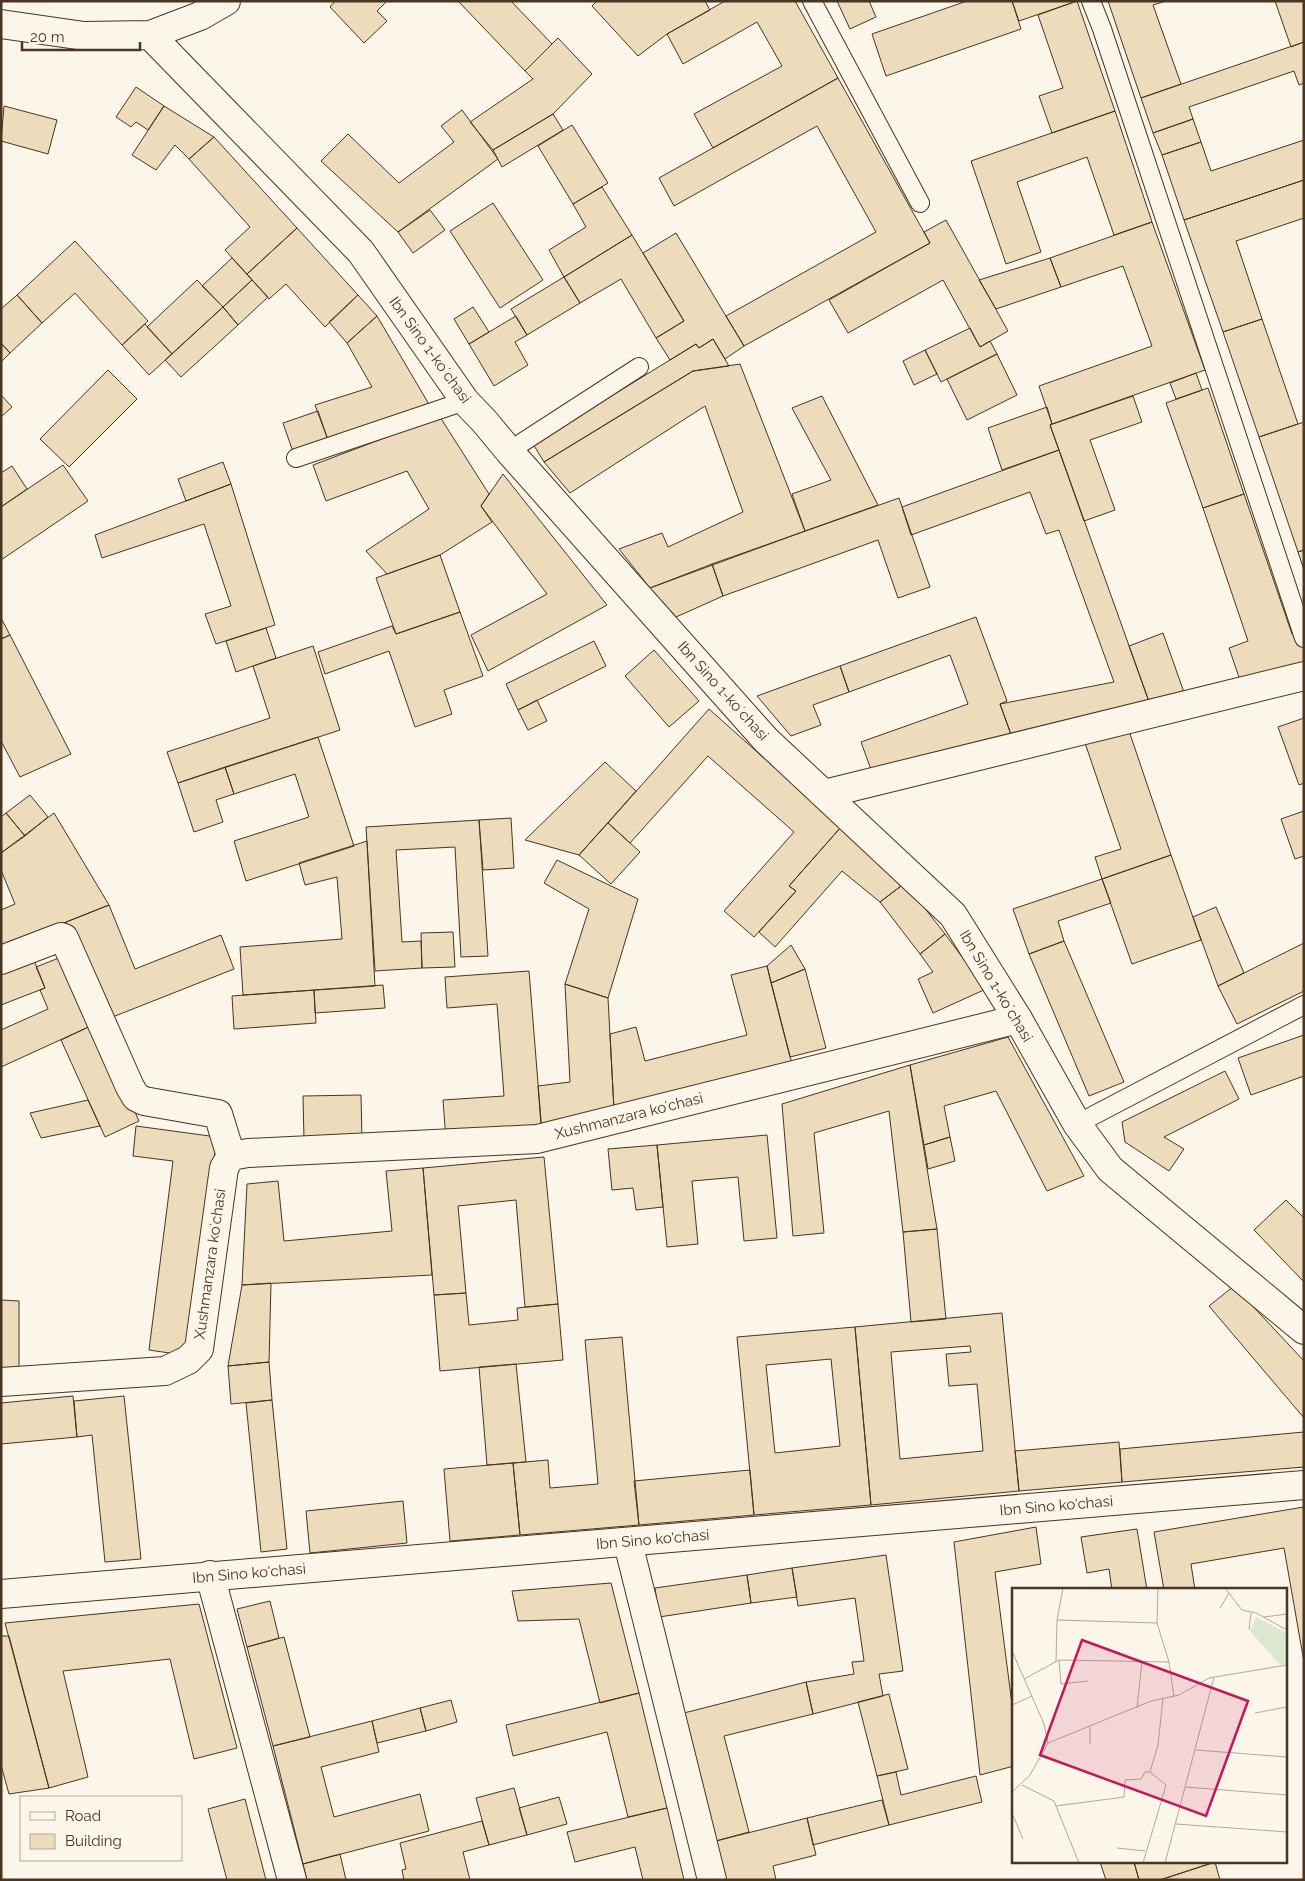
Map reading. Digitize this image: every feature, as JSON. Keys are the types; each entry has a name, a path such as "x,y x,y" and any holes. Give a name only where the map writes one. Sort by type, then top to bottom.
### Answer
{"street":[{"path":"1,24 84,36 150,35 200,16 226,1"},
{"name":"Ibn Sino 1-koʼchasi","path":"150,35 360,252 465,401 766,740 953,915 1018,1019 1076,1124 1110,1169 1304,1330"},
{"path":"824,794 1304,676"},
{"path":"1,960 61,937 64,938 136,1097 218,1114 231,1156"},
{"name":"Xushmanzara koʻchasi","path":"1,1382 165,1370 188,1360 199,1349 224,1168 231,1156 248,1153 537,1138 1018,1019"},
{"name":"Ibn Sino ko'chasi","path":"1,1594 210,1575 628,1543 1304,1485"},
{"path":"628,1543 712,1880"},
{"path":"210,1575 292,1880"}],"lane":[{"path":"812,1 920,203"},
{"path":"1091,1 1102,29 1304,638"},
{"path":"509,451 639,366"},
{"path":"296,458 465,401"},
{"path":"1076,1124 1304,1005"}],"building":[{"path":"335,1 387,1 377,11 387,21 364,43 330,7"},
{"path":"458,1 511,1 552,44 525,71"},
{"path":"597,1 705,1 710,10 667,34 638,56 592,6"},
{"path":"725,1 795,1 838,78 713,148 694,114 782,66 757,22 683,64 667,34"},
{"path":"837,1 869,1 876,17 850,29"},
{"path":"967,1 1012,1 1021,29 886,76 872,34"},
{"path":"1012,1 1077,1 1019,21"},
{"path":"1077,1 1115,111 1052,133 1039,96 1063,88 1038,15"},
{"path":"1108,1 1166,1 1153,5 1181,84 1141,98"},
{"path":"1275,1 1304,1 1304,42 1291,47"},
{"path":"558,38 592,74 553,114 493,150 470,122 533,79 525,71"},
{"path":"1304,42 1304,83 1299,85 1294,71 1189,107 1193,119 1153,133 1141,98"},
{"path":"838,78 930,243 744,346 726,316 876,232 817,126 674,206 659,178"},
{"path":"136,87 164,106 148,130 136,122 131,127 116,117"},
{"path":"4,106 57,120 48,154 1,141"},
{"path":"164,106 214,137 189,159 175,145 156,170 132,155"},
{"path":"462,110 498,159 398,232 321,161 348,134 399,183 454,142 441,126"},
{"path":"1115,111 1152,222 1114,235 1087,157 1017,182 1041,252 1006,264 971,161"},
{"path":"553,114 563,130 502,167 493,150"},
{"path":"1193,119 1201,142 1162,155 1153,133"},
{"path":"572,125 608,183 573,204 538,146"},
{"path":"214,137 297,228 247,274 225,250 250,227 189,159"},
{"path":"1304,140 1304,180 1184,220 1162,155 1201,142 1211,171"},
{"path":"1304,180 1304,218 1236,241 1262,319 1223,332 1184,220"},
{"path":"602,187 632,235 564,277 549,250 586,227 573,204"},
{"path":"493,203 543,280 500,308 450,231"},
{"path":"430,210 445,230 413,253 398,232"},
{"path":"946,220 1008,331 980,347 943,280 848,333 829,300 930,243 924,232"},
{"path":"1152,222 1205,370 1052,424 1039,386 1152,346 1123,266 1061,287 1050,258"},
{"path":"297,228 358,295 325,327 286,284 269,299 247,274"},
{"path":"676,233 744,346 725,359 713,339 699,348 696,344 670,360 656,338 684,321 643,253"},
{"path":"632,235 684,321 656,338 621,279 580,303 564,277"},
{"path":"75,241 148,321 122,345 75,293 42,323 17,295"},
{"path":"232,258 252,280 223,307 202,286"},
{"path":"1050,258 1061,287 996,309 979,280"},
{"path":"564,277 580,303 527,335 511,309"},
{"path":"197,280 223,307 172,354 147,327"},
{"path":"252,280 268,297 238,325 223,307"},
{"path":"17,295 42,323 10,353 1,343 1,309"},
{"path":"358,295 377,316 347,343 329,322"},
{"path":"223,307 238,325 181,377 165,360"},
{"path":"473,307 489,332 469,344 454,319"},
{"path":"377,316 430,406 328,440 315,405 372,387 347,343"},
{"path":"516,316 527,335 515,342 528,365 494,386 469,344"},
{"path":"1262,319 1298,424 1259,437 1223,332"},
{"path":"145,324 172,354 149,375 122,345"},
{"path":"970,328 980,347 990,341 997,354 941,382 925,350"},
{"path":"713,339 729,366 693,371 544,462 533,444 696,344 699,348"},
{"path":"1,343 10,353 1,362"},
{"path":"925,350 937,374 914,385 903,361"},
{"path":"997,354 1017,395 967,420 947,379"},
{"path":"740,364 805,531 650,588 619,549 662,533 668,547 743,512 705,406 570,493 544,462 693,371"},
{"path":"108,370 137,399 69,467 40,439"},
{"path":"1196,373 1202,390 1176,399 1170,383"},
{"path":"1208,388 1244,494 1203,508 1166,403"},
{"path":"1,395 12,407 1,417"},
{"path":"822,396 878,505 805,531 792,494 831,480 792,408"},
{"path":"1133,396 1142,422 1090,440 1115,510 1084,521 1050,425"},
{"path":"1047,407 1052,424 1050,425 1059,450 1002,470 988,428"},
{"path":"318,411 328,440 293,452 283,423"},
{"path":"440,417 489,494 481,506 492,522 440,555 387,574 366,551 429,509 407,471 326,501 313,465"},
{"path":"1304,422 1304,550 1298,552 1259,437"},
{"path":"1059,450 1152,710 1013,740 1000,704 1114,682 1059,530 1046,534 1030,492 911,535 902,507"},
{"path":"223,462 231,484 186,501 178,479"},
{"path":"63,465 88,501 1,560 1,507"},
{"path":"12,466 27,489 1,507 1,473"},
{"path":"503,474 607,605 488,671 471,635 547,594 481,506"},
{"path":"231,484 275,625 216,644 205,614 231,606 204,524 102,558 95,535"},
{"path":"1244,494 1292,634 1298,632 1304,650 1304,667 1243,689 1229,648 1248,641 1203,508"},
{"path":"899,498 930,587 898,598 878,540 723,596 712,564"},
{"path":"1304,550 1304,570 1298,552"},
{"path":"440,555 460,612 396,634 376,578"},
{"path":"712,564 723,596 676,617 650,588"},
{"path":"460,612 483,676 444,690 452,714 415,727 389,651 325,674 318,652 392,626 396,634"},
{"path":"976,617 1007,701 1000,704 1013,740 873,775 861,742 968,704 950,655 849,692 840,666"},
{"path":"1,618 10,635 1,639"},
{"path":"266,628 276,658 236,672 226,641"},
{"path":"1163,633 1186,698 1152,710 1129,646"},
{"path":"10,635 71,754 20,777 1,741 1,639"},
{"path":"594,641 606,666 518,710 506,684"},
{"path":"313,646 340,730 178,783 167,752 270,718 253,666"},
{"path":"654,650 699,701 669,727 625,676"},
{"path":"840,666 849,692 813,705 821,725 791,736 757,696"},
{"path":"537,700 547,721 528,730 518,710"},
{"path":"709,709 841,827 789,886 796,891 754,937 724,911 794,832 708,756 630,843 608,823"},
{"path":"1304,718 1304,783 1299,785 1278,727"},
{"path":"1126,722 1171,855 1102,879 1095,857 1121,849 1083,737"},
{"path":"318,737 354,846 246,881 234,841 309,817 295,774 234,794 225,767"},
{"path":"605,762 636,791 579,855 525,840"},
{"path":"225,767 234,794 216,800 223,822 194,832 178,783"},
{"path":"30,795 48,817 25,836 6,813"},
{"path":"1304,811 1304,856 1295,859 1281,819"},
{"path":"6,813 25,836 1,853 1,817"},
{"path":"54,813 109,905 1,948 1,910 15,904 1,870 1,853"},
{"path":"511,818 514,868 483,870 479,820"},
{"path":"479,820 488,956 461,957 455,847 396,850 402,942 421,941 422,968 375,971 366,827"},
{"path":"608,823 640,852 611,884 579,855"},
{"path":"841,827 905,883 880,902 842,871 775,947 759,932 796,891 789,886"},
{"path":"367,841 375,986 243,995 240,947 342,939 337,877 305,885 299,863"},
{"path":"1171,855 1201,940 1132,964 1102,879"},
{"path":"557,860 638,899 608,998 565,984 589,909 544,883"},
{"path":"1102,879 1111,903 1058,921 1064,941 1029,954 1013,909"},
{"path":"905,883 945,934 920,954 880,902"},
{"path":"109,905 135,969 221,935 234,969 105,1020 66,922"},
{"path":"1216,907 1244,973 1218,986 1193,917"},
{"path":"453,932 455,967 422,968 421,933"},
{"path":"945,934 986,989 933,1013 918,979 933,972 920,954"},
{"path":"1064,941 1124,1082 1089,1096 1029,954"},
{"path":"1304,943 1304,991 1237,1024 1218,986"},
{"path":"791,945 805,969 771,983 767,966"},
{"path":"32,955 45,988 1,1005 1,967"},
{"path":"64,956 95,1024 1,1067 1,1030 48,1009 40,990 45,988 36,967"},
{"path":"767,966 792,1064 614,1110 610,1034 636,1027 645,1061 747,1035 731,975"},
{"path":"805,969 826,1048 790,1057 771,983"},
{"path":"529,971 542,1133 446,1140 443,1100 504,1096 497,1004 447,1008 445,977"},
{"path":"565,984 608,998 614,1110 541,1125 538,1086 570,1082"},
{"path":"383,985 385,1008 315,1013 314,990"},
{"path":"314,990 316,1023 234,1029 232,996"},
{"path":"95,1024 139,1121 105,1137 61,1040"},
{"path":"1304,1035 1304,1076 1251,1095 1238,1058"},
{"path":"1008,1037 1084,1176 1047,1191 996,1091 944,1106 950,1137 924,1145 910,1065"},
{"path":"910,1065 937,1229 903,1232 889,1111 814,1133 824,1233 793,1236 782,1104"},
{"path":"1225,1071 1239,1099 1164,1137 1184,1149 1169,1171 1125,1142 1122,1122"},
{"path":"361,1095 362,1139 304,1140 303,1096"},
{"path":"88,1100 100,1126 41,1138 30,1113"},
{"path":"136,1126 217,1137 190,1356 149,1350 173,1161 133,1156"},
{"path":"767,1135 777,1238 744,1241 738,1177 692,1181 698,1244 667,1247 657,1145"},
{"path":"950,1137 955,1161 928,1169 924,1145"},
{"path":"657,1145 663,1207 636,1210 633,1188 612,1190 608,1149"},
{"path":"544,1157 558,1304 525,1307 516,1200 458,1206 466,1293 434,1295 423,1168"},
{"path":"423,1168 432,1275 242,1285 247,1184 278,1181 284,1241 392,1231 386,1171"},
{"path":"1286,1200 1304,1218 1304,1282 1254,1230"},
{"path":"937,1229 946,1319 911,1322 903,1232"},
{"path":"271,1283 269,1362 228,1366 242,1285"},
{"path":"1234,1286 1304,1361 1304,1418 1209,1306"},
{"path":"466,1293 469,1325 518,1320 517,1308 558,1304 563,1360 440,1371 434,1295"},
{"path":"1,1300 19,1301 19,1378 1,1377"},
{"path":"1002,1313 1019,1491 871,1505 855,1327","holes":["970,1346 971,1352 946,1354 949,1386 977,1384 983,1451 900,1459 891,1352"]},
{"path":"855,1327 871,1505 754,1515 737,1337","holes":["831,1359 840,1446 775,1453 766,1365"]},
{"path":"622,1337 639,1525 520,1535 513,1463 548,1460 550,1488 598,1484 585,1340"},
{"path":"269,1362 272,1400 231,1404 228,1366"},
{"path":"516,1364 526,1462 487,1465 479,1367"},
{"path":"73,1396 77,1437 1,1444 1,1403"},
{"path":"124,1396 141,1559 105,1562 92,1435 77,1437 74,1401"},
{"path":"272,1400 287,1549 261,1552 246,1403"},
{"path":"1304,1432 1304,1467 1122,1482 1120,1449"},
{"path":"1119,1442 1122,1482 1019,1491 1015,1451"},
{"path":"513,1463 520,1535 450,1541 444,1469"},
{"path":"750,1470 754,1515 639,1525 634,1481"},
{"path":"403,1501 407,1543 310,1553 306,1511"},
{"path":"1304,1507 1304,1662 1284,1548 1191,1564 1195,1588 1164,1588 1154,1532"},
{"path":"1036,1527 1041,1564 995,1572 1012,1704 1012,1767 980,1775 954,1542"},
{"path":"1137,1529 1147,1588 1112,1588 1109,1569 1087,1573 1081,1537"},
{"path":"886,1555 903,1671 879,1674 883,1696 813,1714 806,1682 854,1674 852,1662 864,1661 855,1598 798,1606 792,1568"},
{"path":"792,1568 797,1597 751,1603 747,1575"},
{"path":"747,1575 751,1603 659,1617 655,1588"},
{"path":"611,1583 639,1693 600,1703 579,1619 518,1621 512,1591"},
{"path":"270,1601 279,1638 247,1647 237,1609"},
{"path":"199,1604 237,1748 194,1759 170,1659 63,1671 88,1777 49,1788 5,1623"},
{"path":"1,1636 9,1636 49,1788 9,1794 1,1765"},
{"path":"284,1637 310,1737 273,1746 247,1647"},
{"path":"806,1682 813,1714 724,1736 749,1832 712,1842 680,1714"},
{"path":"639,1693 667,1808 628,1817 607,1732 513,1756 506,1725"},
{"path":"889,1694 908,1769 877,1776 858,1702"},
{"path":"451,1700 457,1722 426,1731 420,1708"},
{"path":"420,1708 426,1731 377,1743 372,1721"},
{"path":"372,1721 379,1752 321,1767 334,1817 420,1794 429,1831 303,1864 273,1746"},
{"path":"896,1772 901,1795 976,1776 982,1802 889,1825 877,1776"},
{"path":"514,1788 527,1835 489,1845 476,1798"},
{"path":"559,1797 567,1824 527,1835 519,1808"},
{"path":"245,1799 266,1880 227,1880 208,1809"},
{"path":"882,1800 889,1825 813,1845 807,1818"},
{"path":"667,1808 684,1880 643,1880 635,1847 575,1862 567,1832"},
{"path":"807,1818 816,1855 773,1866 776,1880 721,1880 712,1842"},
{"path":"482,1821 489,1845 463,1852 470,1880 404,1880 402,1870 406,1869 400,1843"},
{"path":"340,1854 346,1880 307,1880 303,1864"},
{"path":"1101,1864 1135,1864 1139,1880 1106,1880"},
{"path":"1135,1864 1209,1864 1160,1880 1139,1880"},
{"path":"1209,1864 1216,1864 1220,1880 1160,1880"}]}
